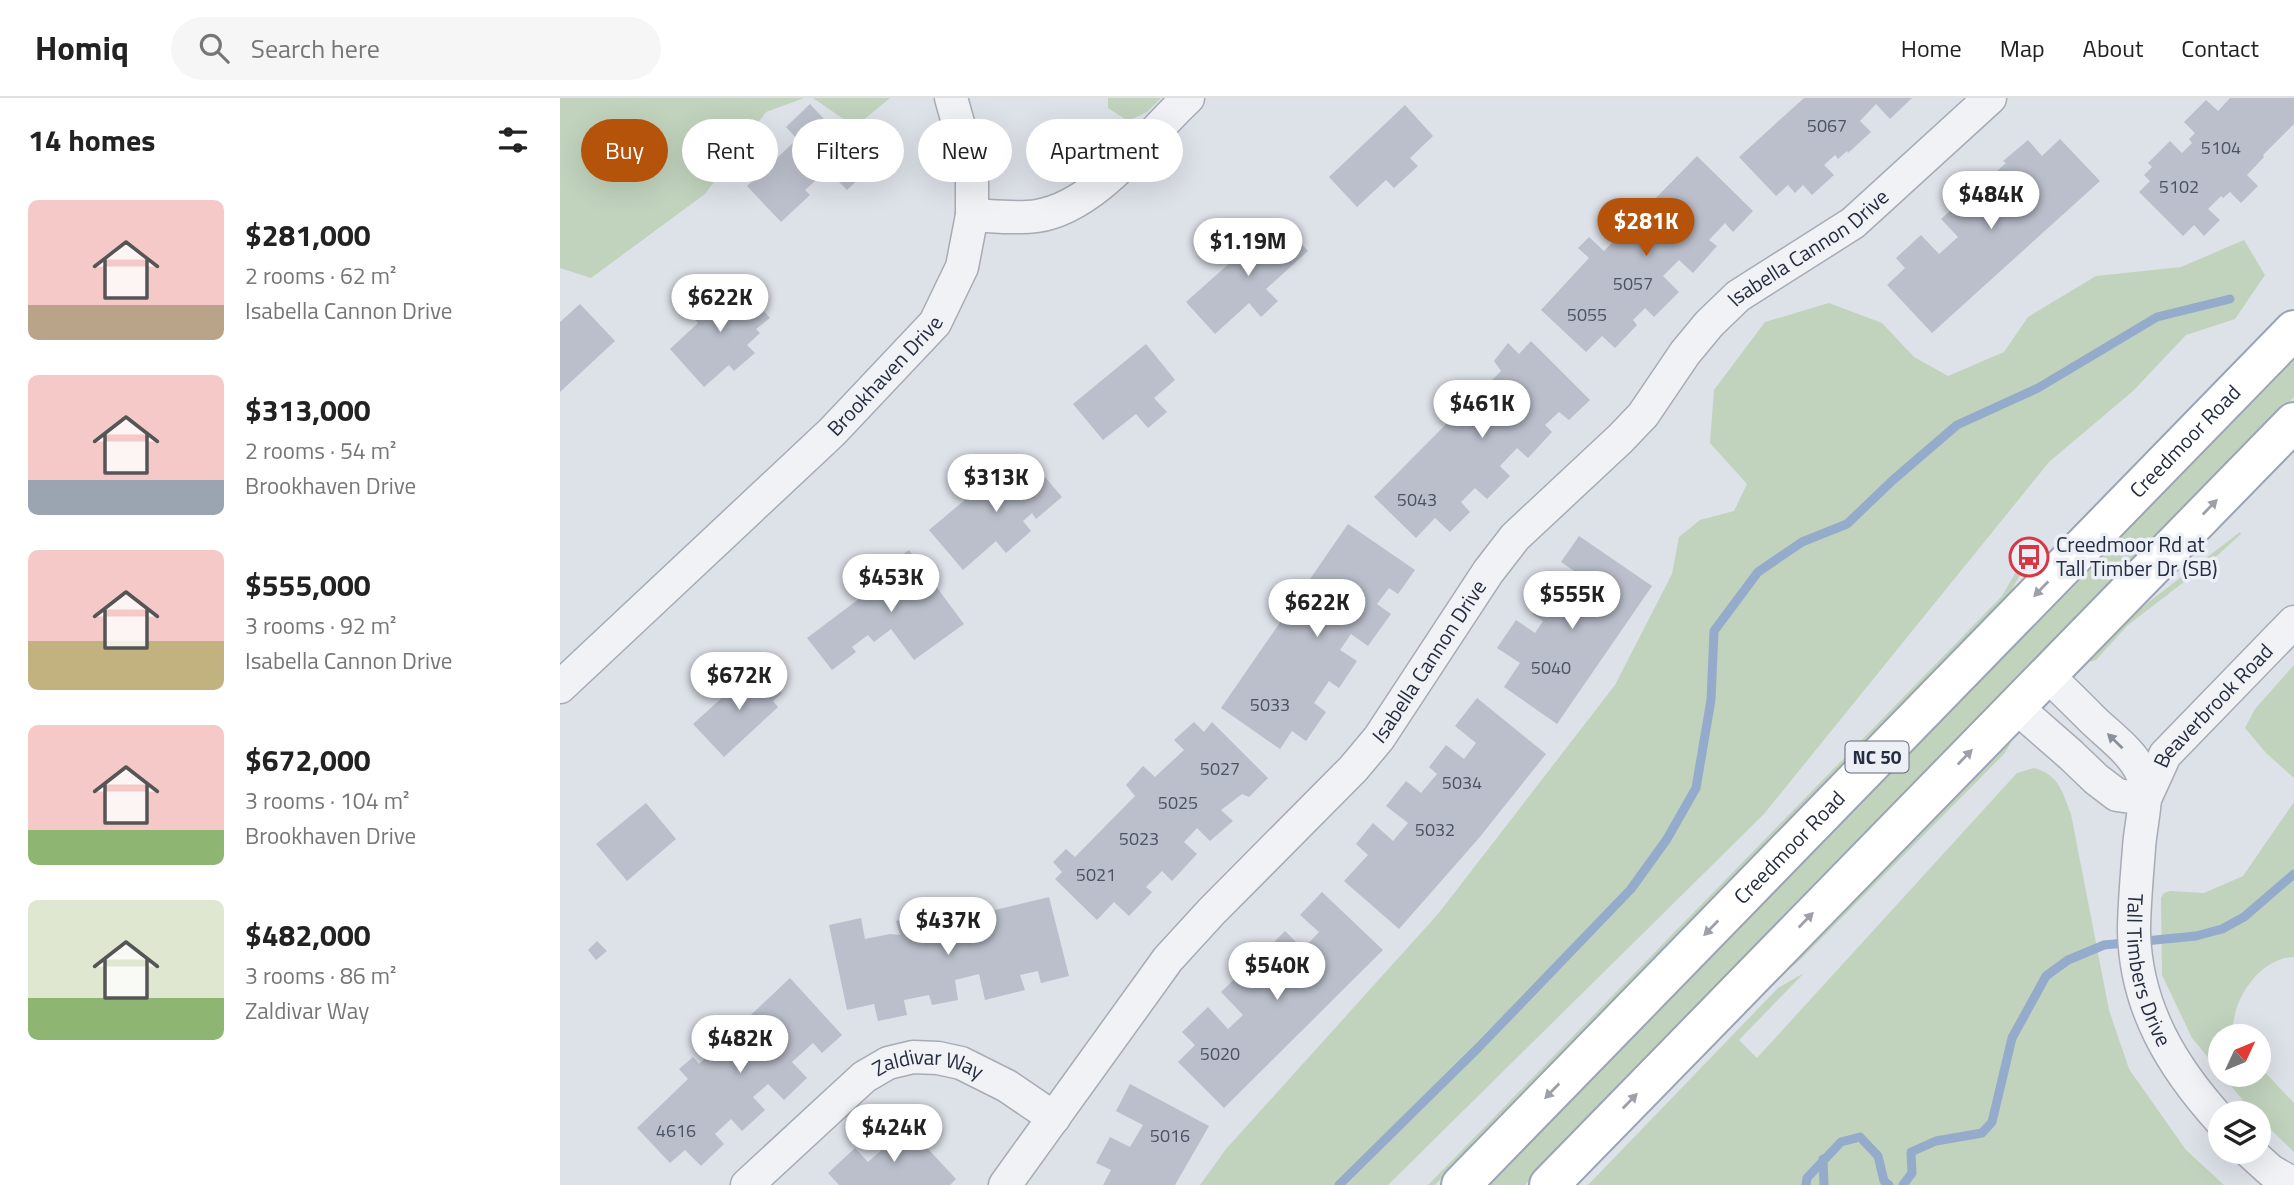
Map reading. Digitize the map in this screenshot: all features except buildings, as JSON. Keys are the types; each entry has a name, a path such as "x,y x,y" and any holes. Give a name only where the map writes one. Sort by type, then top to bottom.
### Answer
{"main road":[{"name":"Creedmoor Road","path":"1461,1185 2294,330"},
{"name":"NC 50","path":"1549,1185 2294,422"}],"street":[{"name":"Brookhaven Drive","path":"560,687 832,432 935,323 962,267 972,215 972,172 951,98"},
{"path":"972,215 1038,216 1072,204 1102,183 1188,98"},
{"name":"Isabella Cannon Drive","path":"1005,1185 1168,959 1353,769 1379,738 1482,581 1515,537 1643,415 1685,353 1709,324 1738,296 1853,223 1990,98"},
{"name":"Beaverbrook Road","path":"2145,799 2165,755 2294,622"},
{"name":"Tall Timbers Drive","path":"2046,674 2127,753 2143,774 2145,799 2134,933 2139,976 2153,1020 2171,1058 2208,1107"},
{"path":"2015,706 2095,779 2117,795 2145,799"},
{"name":"Zaldivar Way","path":"747,1185 864,1077 888,1063 913,1057 938,1058 961,1063 1007,1086 1054,1118"},
{"path":"2263,1164 2294,1184"}],"green space":[{"path":"560,98 804,98 766,112 761,119 682,119 682,182 714,182 705,194 591,278 560,268"},
{"path":"813,98 890,98 865,119 843,119"},
{"path":"1108,98 1161,98 1147,112 1132,119 1125,119 1108,108"},
{"path":"2244,240 2265,275 2235,319 2186,335 2133,391 2049,462 1764,814 1388,1185 1200,1185 1226,1149 1438,914 1615,685 1672,574 1679,537 1700,520 1734,511 1747,484 1710,443 1714,390 1765,322 1829,303 1882,323 1914,357 1948,376 2004,352 2028,317 2096,276 2181,267"},
{"path":"2294,352 2294,397 1525,1185 1486,1185"},
{"path":"2240,532 2241,534 2210,562 2128,625 2096,660 2090,662 2092,655 2124,621"},
{"path":"2040,541 2005,601 1435,1185 1428,1185 2002,596 2025,556"},
{"path":"2294,665 2294,778 2266,753 2245,728 2255,709"},
{"path":"2011,743 2004,754 1800,960 1769,986 2004,746"},
{"path":"2034,768 2054,780 2062,791 2071,814 2109,1010 2129,1069 2186,1150 2224,1185 1588,1185 1778,988 1804,973 1739,1040 1757,1058 2017,773"},
{"path":"2294,802 2294,957 2281,959 2258,974 2241,997 2233,1024 2208,1024 2208,1057 2192,1038 2162,975 2161,898 2164,893 2170,891 2204,893 2243,876"},
{"path":"2272,1080 2294,1103 2294,1152 2271,1130 2271,1101 2244,1101 2232,1087 2272,1087"}],"waterway":[{"path":"1339,1185 1479,1047 1631,889 1667,839 1696,788 1711,700 1714,631 1758,572 1802,542 1847,524 1957,425 2038,388 2157,317 2230,299"},
{"path":"1903,1185 1912,1173 1911,1152 1936,1141 1982,1133 1992,1122 2012,1038 2046,976 2068,960 2104,945 2196,936 2222,929 2244,917 2294,874"},
{"path":"1806,1185 1807,1178 1841,1142 1860,1137 1878,1156 1884,1181 1889,1185"},
{"path":"1823,1159 1824,1185"}],"place":[{"name":"Creedmoor Rd at Tall Timber Dr (SB)","path":"2029,557"}]}
